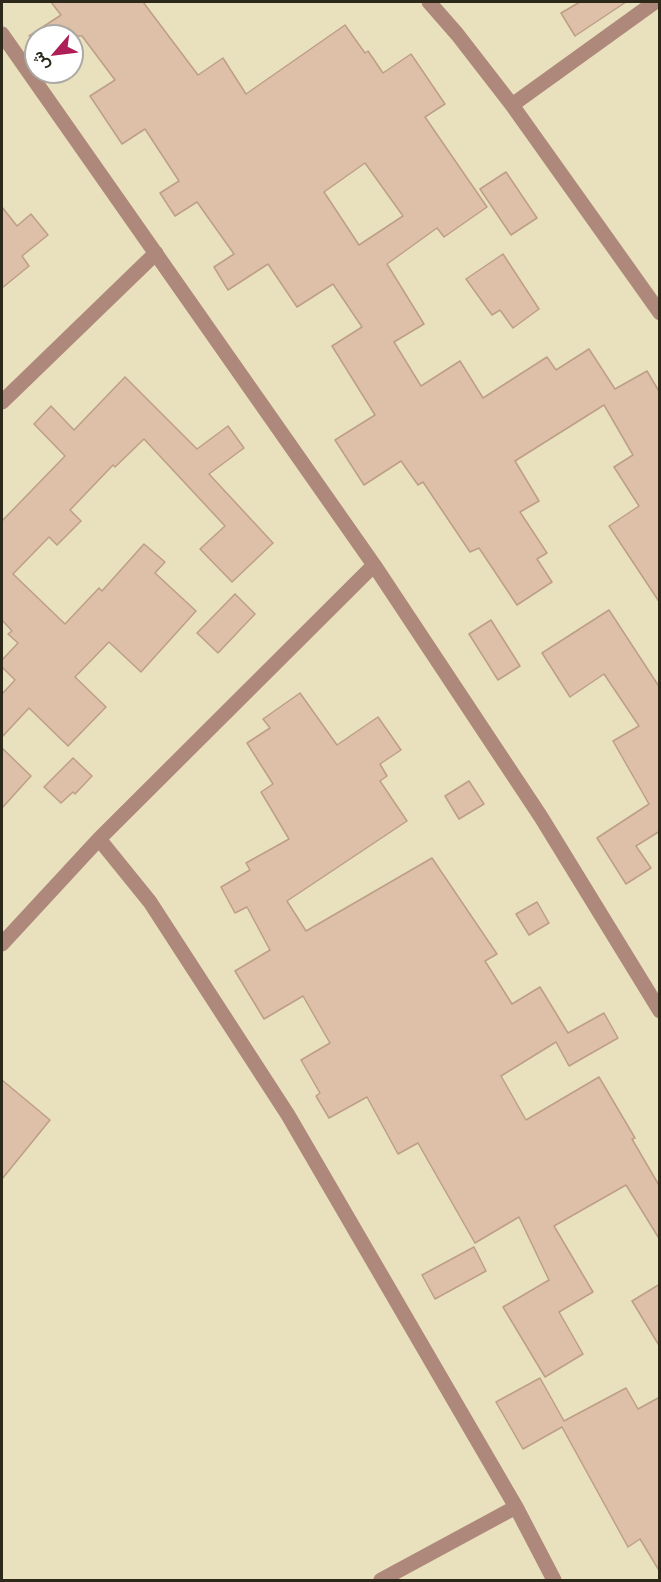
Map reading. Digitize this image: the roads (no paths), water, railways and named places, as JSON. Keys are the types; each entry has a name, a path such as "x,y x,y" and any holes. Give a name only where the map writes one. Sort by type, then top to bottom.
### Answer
{"street":[{"path":"429,2 458,34 512,105 660,313"},
{"path":"512,105 655,2"},
{"path":"2,34 374,565 541,817 660,1011"},
{"path":"2,402 156,253"},
{"path":"2,944 99,839 374,565"},
{"path":"99,839 150,902 288,1115 516,1507 554,1581"},
{"path":"381,1581 516,1507"}]}
